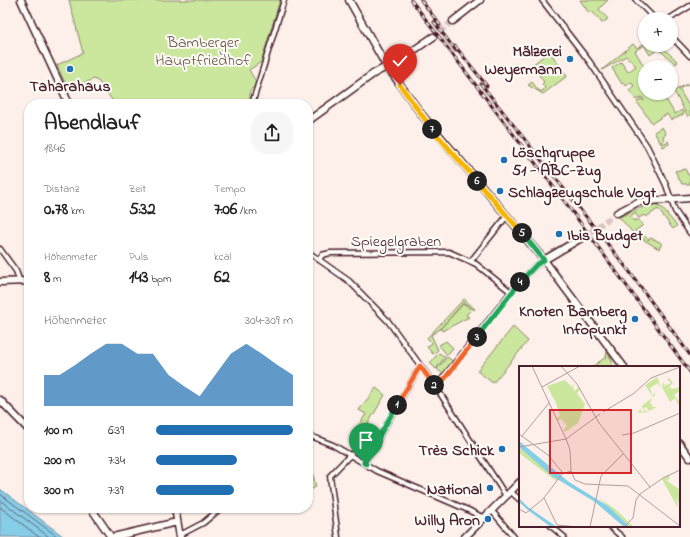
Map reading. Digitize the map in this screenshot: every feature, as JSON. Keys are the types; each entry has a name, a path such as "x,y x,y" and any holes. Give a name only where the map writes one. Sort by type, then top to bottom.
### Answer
{"street":[{"path":"21,0 66,99"},
{"path":"254,99 284,0"},
{"path":"349,0 387,66 442,141 544,260 623,366"},
{"path":"453,21 480,0"},
{"path":"542,0 589,61 647,146 665,183 675,211 690,233"},
{"path":"636,0 648,12"},
{"path":"678,13 690,6"},
{"path":"313,116 373,74 401,60 432,36"},
{"path":"678,43 690,56"},
{"path":"617,213 638,202 690,198"},
{"path":"471,261 507,216"},
{"path":"436,388 511,292 536,265 583,236"},
{"path":"0,249 16,271 20,282"},
{"name":"Spiegelgraben","path":"319,260 322,255 330,253 442,251 458,255 471,261 511,292"},
{"path":"313,256 349,281 375,307 394,330 436,388 508,494 519,500"},
{"path":"0,282 24,282"},
{"path":"364,463 420,366"},
{"path":"0,400 24,425"},
{"path":"313,437 351,454 382,473 484,518"},
{"path":"680,444 690,458"},
{"path":"338,537 330,476 351,454"},
{"path":"465,537 519,483"},
{"path":"492,510 514,537"},
{"path":"95,513 112,537 177,522"},
{"path":"176,513 180,536 203,523 215,513"},
{"path":"555,527 564,537"},
{"path":"610,527 622,537"}],"green space":[{"name":"Bamberger Hauptfriedhof","path":"69,0 280,0 261,62 249,70 258,85 250,90 250,99 111,99 99,82 94,79 68,90 57,65 83,53"},
{"path":"580,0 608,0 599,9 608,19 602,23 592,11 589,13"},
{"path":"633,44 638,49 635,51 640,60 638,60 638,99 636,100 629,90 634,86 631,82 626,86 624,83 622,84 612,68 621,62 628,72 636,66 626,56 602,70"},
{"path":"662,52 667,52 676,60 671,60"},
{"path":"546,54 552,55 567,76 543,94 528,85 532,82 539,91 543,91 545,87 542,84 544,82 532,65"},
{"path":"687,84 688,86 686,85 679,89 690,108 690,115 688,117 678,98 678,89"},
{"path":"640,100 666,100 675,114 682,110 684,114 671,120 667,114 652,123 637,102"},
{"path":"662,127 666,134 663,136 664,140 661,142 663,144 668,141 669,144 663,147 654,132"},
{"path":"685,169 688,175 690,175 690,184 682,184 675,171"},
{"path":"653,205 661,207 677,226 673,229 658,209 646,217 644,215 639,218 635,213 630,216 634,221 638,219 643,225 635,231 642,236 644,235 648,240 651,238 662,243 659,249 634,234 619,217 640,208"},
{"path":"464,299 475,309 474,310 464,302 440,329 431,335 438,350 433,354 427,347 432,343 427,338"},
{"path":"463,304 471,310 466,315 469,317 442,331 441,328"},
{"path":"513,327 528,341 493,383 477,371"},
{"path":"446,341 453,348 447,355 439,345"},
{"path":"607,352 612,360 612,366 593,366 606,357"},
{"path":"439,353 445,357 436,369 430,363"},
{"path":"447,357 454,362 444,375 437,369"},
{"path":"376,388 385,395 360,437 354,433 366,414 359,410"},
{"path":"313,475 316,487 313,488"}],"water":[{"path":"0,489 24,507 24,513 32,513 64,537 0,537"}],"tunnel":[{"path":"433,37 453,21"},
{"path":"583,237 617,213"}],"railway":[{"path":"411,0 565,202 690,372"},
{"path":"421,0 440,25"},
{"path":"434,22 456,51"},
{"path":"455,46 487,86"},
{"path":"481,84 629,271 690,355"}],"place":[{"name":"Mälzerei Weyermann","path":"570,59"},
{"name":"Taharahaus","path":"70,69"},
{"name":"Löschgruppe 51 - ABC-Zug","path":"504,160"},
{"name":"Schlagzeugschule Vogt","path":"500,191"},
{"name":"Ibis Budget","path":"559,234"},
{"name":"Knoten Bamberg Infopunkt","path":"635,319"},
{"name":"Très Schick","path":"502,449"},
{"name":"National","path":"490,488"},
{"name":"Willy Aron","path":"488,519"}],"route":[{"path":"366,464 364,463 420,366 436,388 439,386 516,286 536,265 544,260 442,141 400,85"}]}
